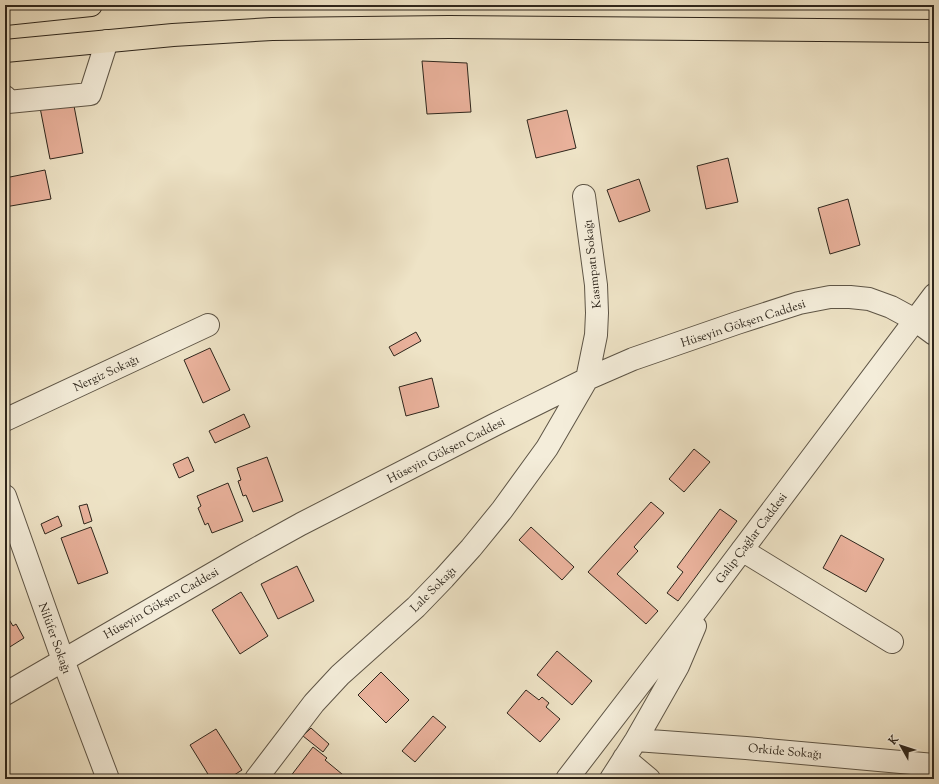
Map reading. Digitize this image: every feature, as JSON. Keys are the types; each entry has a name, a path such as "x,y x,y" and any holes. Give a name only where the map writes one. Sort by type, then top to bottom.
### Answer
{"main road":[{"path":"5,14 91,5"},
{"path":"5,51 173,35 272,29 449,27 934,31"}],"street":[{"path":"5,98 8,102 90,94 106,41"},
{"name":"Kasımpatı Sokağı","path":"584,196 596,284 598,313 596,335 587,379"},
{"name":"Galip Çağlar Caddesi","path":"566,779 703,602 934,295"},
{"name":"Hüseyin Gökşen Caddesi","path":"5,694 245,554 494,425 587,379 633,359 799,303 830,297 869,299 891,307 915,320 934,334"},
{"name":"Nergiz Sokağı","path":"5,420 208,325"},
{"name":"Lale Sokağı","path":"256,779 314,703 340,674 416,607 471,548 502,510 547,448 587,379"},
{"name":"Nilüfer Sokağı","path":"5,496 63,660 108,779"},
{"path":"742,550 892,642"},
{"path":"611,779 678,666 691,637 703,602"},
{"name":"Orkide Sokağı","path":"630,749 746,748 934,765"},
{"path":"630,749 649,779"}],"building":[{"path":"422,61 467,63 471,112 427,114"},
{"path":"70,85 83,153 50,159 37,92"},
{"path":"567,110 576,148 536,158 527,120"},
{"path":"728,158 738,202 706,209 697,166"},
{"path":"45,170 51,199 5,207 5,178"},
{"path":"639,179 650,211 619,222 607,190"},
{"path":"848,199 860,245 830,254 818,208"},
{"path":"416,332 421,341 394,356 389,347"},
{"path":"210,348 230,390 203,403 184,360"},
{"path":"432,378 439,407 406,416 399,387"},
{"path":"244,414 250,427 215,443 209,431"},
{"path":"694,449 710,462 684,492 669,479"},
{"path":"188,457 194,471 179,478 173,464"},
{"path":"267,457 283,501 253,512 246,495 243,496 238,481 241,480 237,468"},
{"path":"228,483 243,521 212,533 208,523 205,525 198,508 201,506 197,496"},
{"path":"651,502 664,513 634,547 638,551 617,574 658,611 646,624 588,572"},
{"path":"87,504 92,521 84,524 79,506"},
{"path":"720,509 737,521 678,601 667,593 683,572 677,567"},
{"path":"58,516 62,526 45,534 41,524"},
{"path":"91,527 108,573 78,584 61,538"},
{"path":"531,527 574,567 562,580 519,540"},
{"path":"841,535 884,559 866,592 823,568"},
{"path":"297,566 314,601 278,619 261,584"},
{"path":"241,592 268,636 240,654 212,610"},
{"path":"5,613 13,626 16,624 24,638 5,650"},
{"path":"557,651 592,681 572,705 537,675"},
{"path":"381,672 409,700 386,723 358,695"},
{"path":"526,690 539,700 542,697 549,703 546,707 560,719 540,742 507,713"},
{"path":"433,716 446,727 415,762 402,751"},
{"path":"311,728 329,744 323,752 303,736"},
{"path":"216,729 242,770 228,779 211,779 190,745"},
{"path":"313,747 327,758 325,760 348,779 292,779 290,777"}]}
